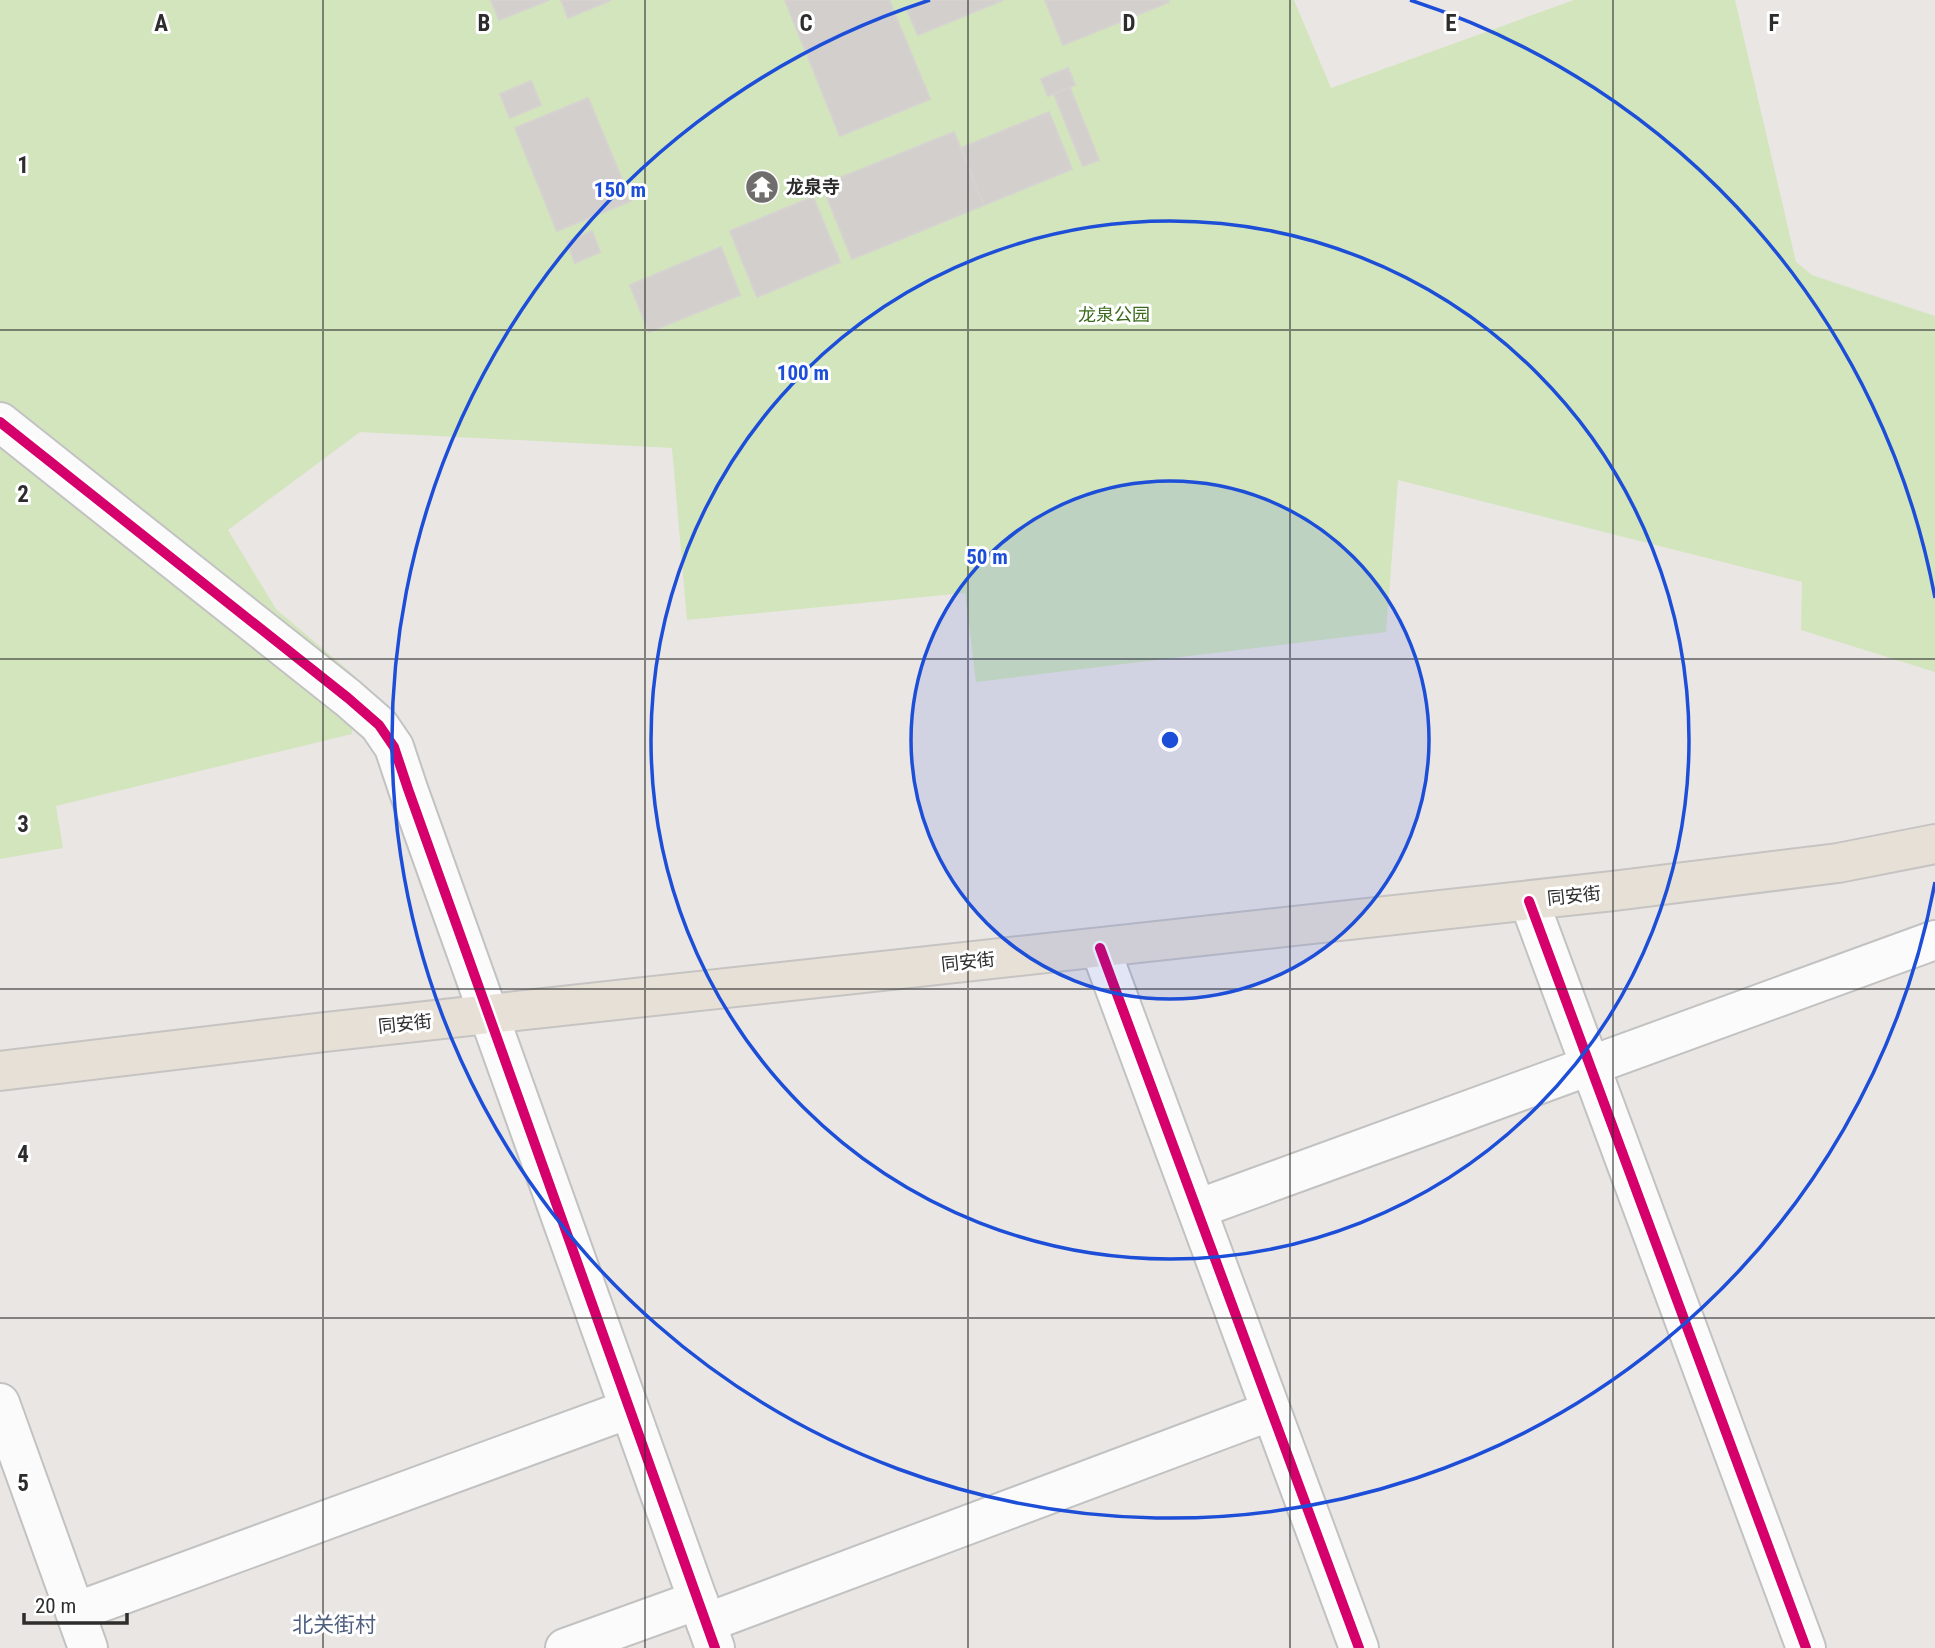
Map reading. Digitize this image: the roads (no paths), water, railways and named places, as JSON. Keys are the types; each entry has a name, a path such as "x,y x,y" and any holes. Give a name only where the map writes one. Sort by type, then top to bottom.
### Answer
{"main road":[{"name":"同安街","path":"0,1071 488,1014 1529,901 1838,863 1935,844"}],"street":[{"path":"0,422 348,698 379,725 394,747 706,1624"},
{"path":"1529,901 1806,1648"},
{"path":"1196,1209 1935,940"},
{"path":"1100,948 1359,1648"},
{"path":"0,1403 88,1648"},
{"path":"75,1612 629,1409"},
{"path":"565,1648 706,1624 1271,1410"}],"place":[{"name":"龙泉寺","path":"762,187"}],"district":[{"name":"北关街村","path":"334,1625"}],"park label":[{"name":"龙泉公园","path":"1114,315"}]}
